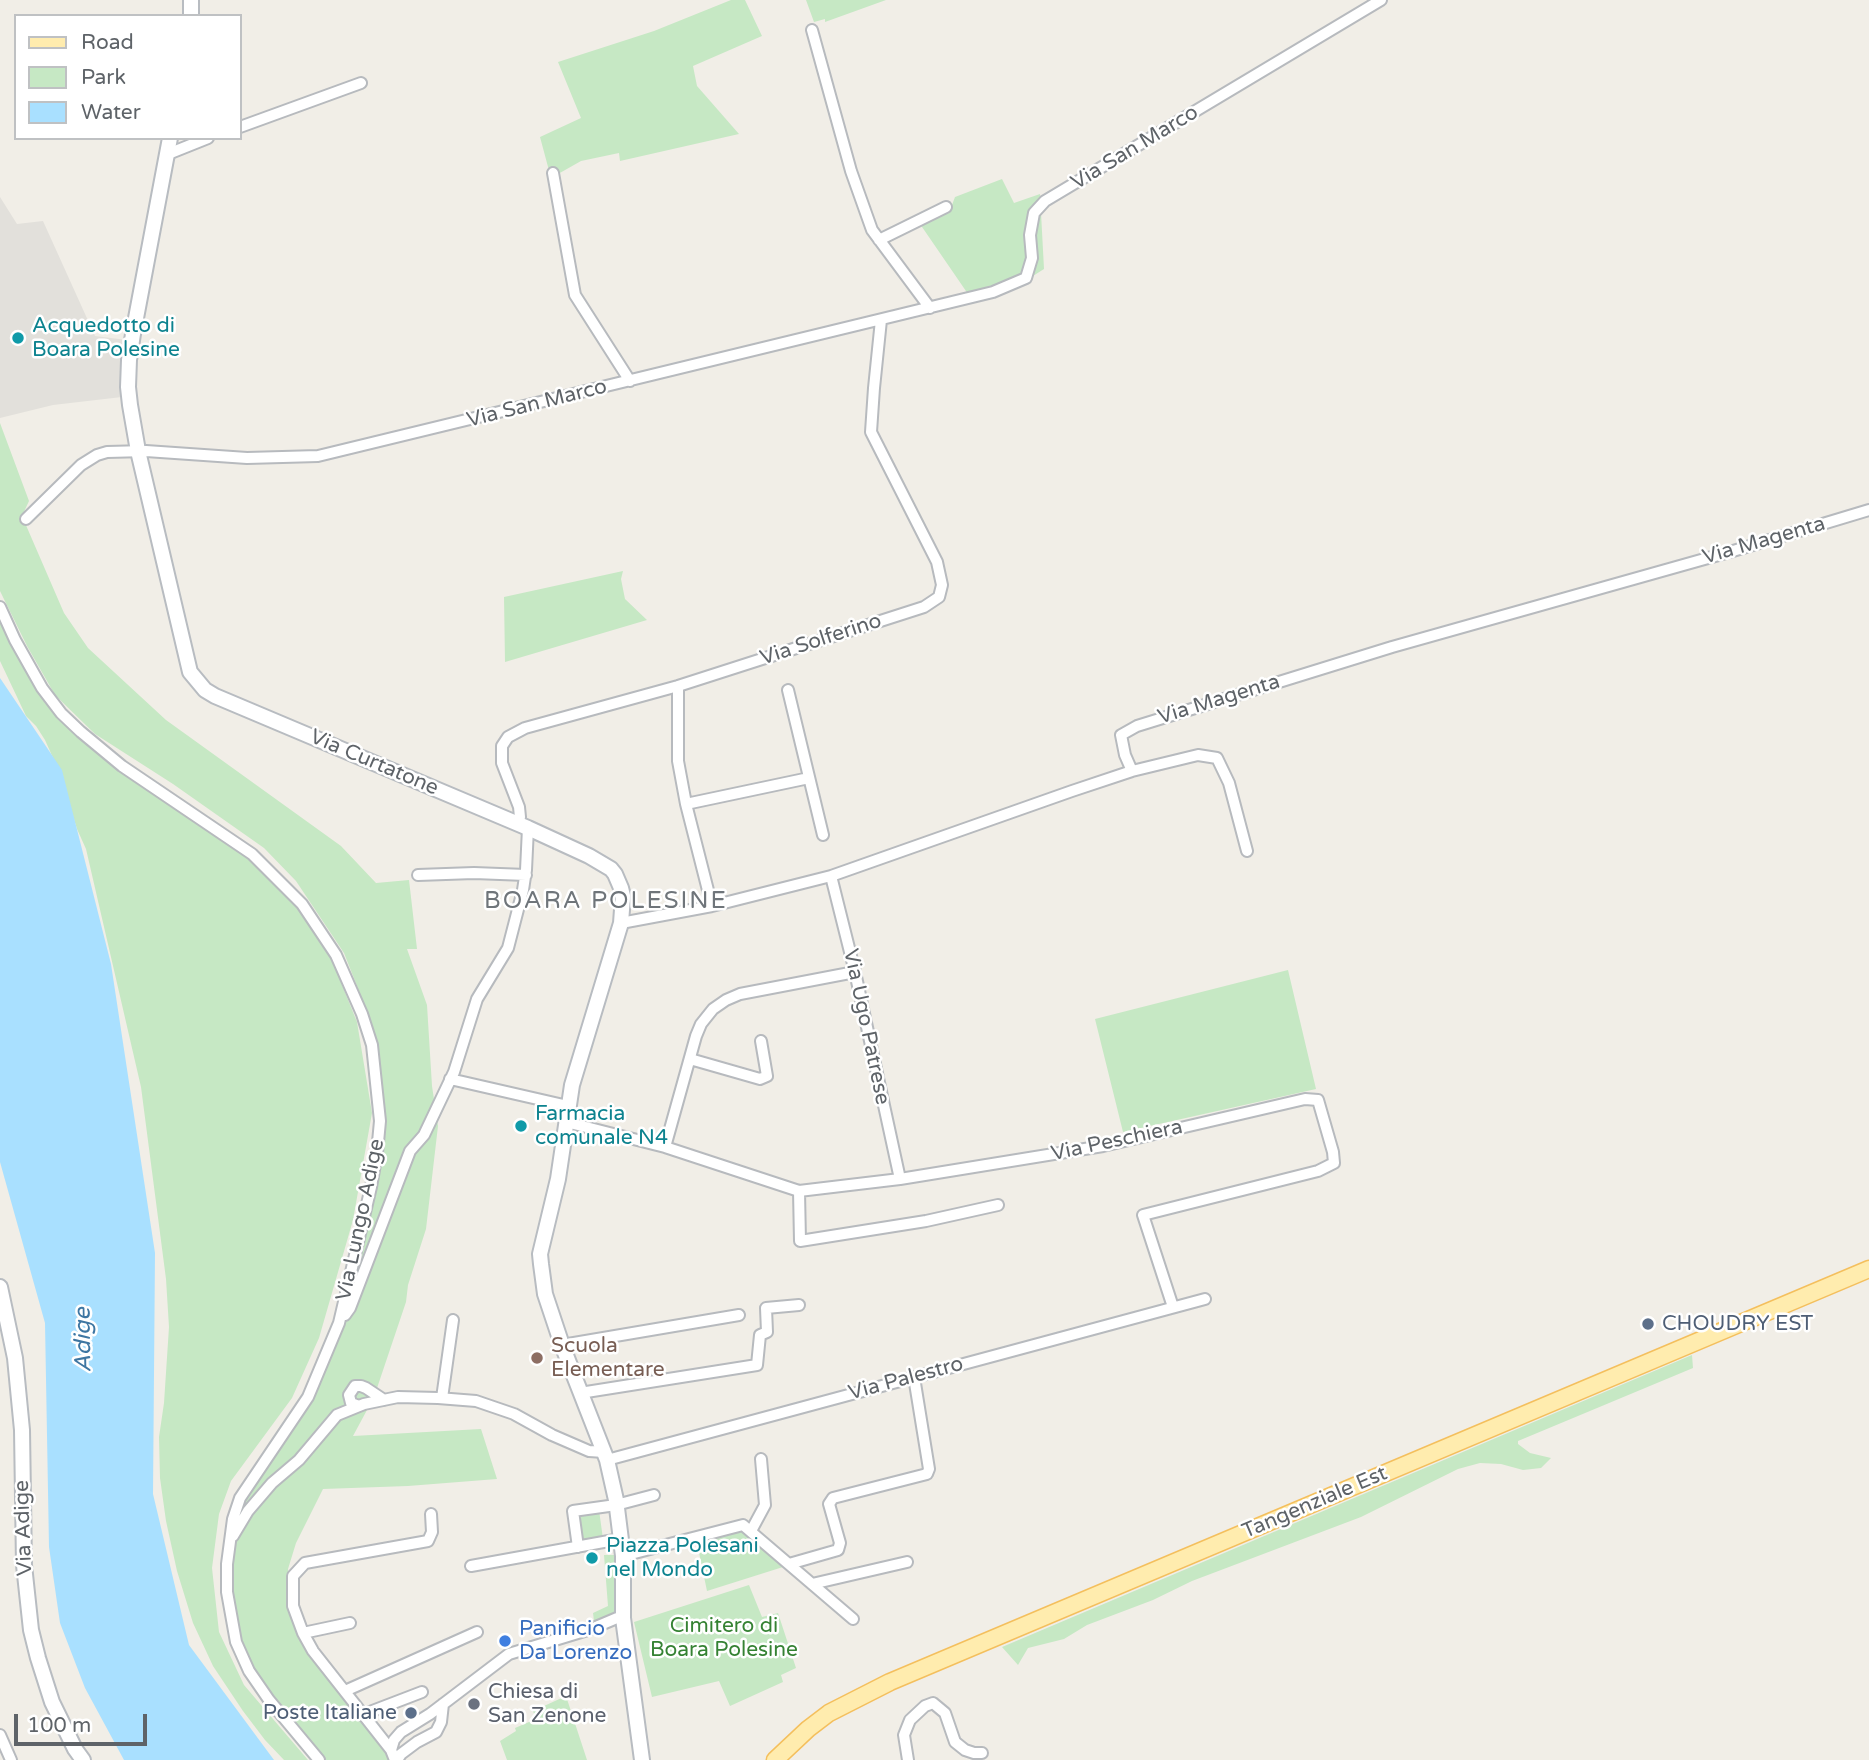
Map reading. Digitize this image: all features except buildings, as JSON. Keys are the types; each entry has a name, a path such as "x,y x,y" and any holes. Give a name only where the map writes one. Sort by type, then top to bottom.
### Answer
{"main road":[{"name":"Tangenziale Est","path":"775,1760 829,1713 890,1682 1869,1269"}],"street":[{"name":"Via San Marco","path":"26,519 90,459 107,452 138,451 247,458 318,456 993,292 1026,278 1032,258 1030,235 1034,213 1045,201 1381,0"},
{"path":"812,30 851,171 872,230 930,308"},
{"path":"242,126 361,83"},
{"name":"Via Curtatone","path":"170,140 129,360 130,405 138,451 190,672 197,683 215,696 589,856 611,869 621,888 621,923 568,1106 558,1179 540,1254 545,1294 605,1456 616,1505 623,1556 623,1618 642,1760"},
{"path":"167,154 203,140"},
{"path":"553,173 575,295 630,381"},
{"path":"879,240 946,207"},
{"name":"Via Solferino","path":"523,826 502,763 502,746 508,737 525,728 678,686 924,607 939,597 942,585 937,562 871,432 881,320"},
{"name":"Via Magenta","path":"1132,771 1121,735 1137,726 1392,647 1869,510"},
{"name":"Via Lungo Adige","path":"0,607 42,688 61,713 122,766 252,854 302,904 337,955 372,1045 380,1121 377,1153 339,1323 308,1397 240,1498 230,1541 227,1592 236,1642 249,1671 269,1700 319,1760"},
{"path":"678,686 678,761 712,906"},
{"path":"788,690 822,835"},
{"path":"621,923 712,906 831,876 1132,771 1198,755 1217,758 1228,783 1247,851"},
{"path":"686,804 809,778"},
{"path":"339,1323 349,1308 410,1152 425,1135 454,1072 477,999 508,948 526,875 523,826"},
{"path":"418,875 526,875"},
{"name":"Via Ugo Patrese","path":"831,876 900,1179"},
{"path":"666,1147 701,1024 713,1009 740,995 855,972"},
{"path":"690,1059 760,1079 767,1076 761,1041"},
{"path":"450,1079 568,1106"},
{"name":"Via Peschiera","path":"566,1122 666,1147 799,1191 900,1179 1102,1146 1305,1099 1318,1100 1334,1163 1318,1171 1143,1215 1173,1307"},
{"path":"799,1191 800,1241 926,1221 998,1205"},
{"name":"Via Adige","path":"0,1287 15,1358 21,1418 24,1565 31,1630 52,1702 83,1760"},
{"name":"Via Palestro","path":"605,1456 1205,1299"},
{"path":"580,1393 757,1366 760,1335 767,1332 766,1308 799,1304"},
{"path":"562,1345 739,1315"},
{"path":"442,1398 453,1320"},
{"path":"789,1564 838,1549 840,1543 829,1504 833,1498 927,1474 929,1469 914,1377"},
{"path":"359,1406 349,1400 355,1387 366,1388 384,1400"},
{"path":"230,1541 248,1511 272,1483 299,1460 337,1415 384,1400 398,1397 476,1401 605,1456"},
{"path":"751,1531 765,1505 761,1459"},
{"path":"578,1546 573,1511 616,1505 654,1495"},
{"path":"394,1757 313,1651 293,1606 293,1576 305,1563 428,1541 432,1532 431,1514"},
{"path":"623,1556 743,1525 853,1619"},
{"path":"471,1566 620,1539"},
{"path":"811,1584 907,1562"},
{"path":"394,1757 394,1740 401,1732 430,1714 509,1654 623,1618"},
{"path":"303,1633 350,1623"},
{"path":"345,1691 477,1632"},
{"path":"362,1715 422,1692"},
{"path":"908,1760 904,1735 910,1720 925,1706 933,1703 946,1713 955,1742 974,1754 982,1752"},
{"path":"394,1757 436,1732 441,1722 443,1704"},
{"path":"0,1735 11,1760"}],"shaded area":[{"path":"0,197 17,224 43,221 95,336 127,340 122,397 53,405 0,418"}],"green space":[{"path":"731,0 745,0 762,36 693,66 697,86 739,134 620,161 619,153 581,161 551,178 540,137 581,118 558,62 654,31"},
{"path":"806,0 886,0 825,22 825,19 814,22"},
{"path":"1002,179 1014,203 1040,194 1044,269 1025,281 968,294 920,224 949,213 955,197"},
{"path":"0,423 29,501 22,516 64,613 88,648 166,720 341,846 376,883 409,880 417,949 407,949 427,1005 432,1086 438,1126 426,1229 408,1285 406,1302 374,1397 353,1436 481,1429 497,1479 323,1489 296,1543 288,1569 291,1606 297,1626 393,1760 326,1760 256,1678 232,1629 232,1517 304,1405 332,1343 366,1223 385,1113 370,1019 344,953 296,881 264,848 173,784 95,734 55,695 0,591"},
{"path":"623,571 621,579 625,599 647,620 505,662 504,597"},
{"path":"0,621 45,703 86,744 166,795 255,858 285,890 332,960 357,1022 372,1113 353,1220 319,1338 292,1398 231,1481 219,1514 212,1568 219,1632 244,1685 308,1760 284,1760 243,1711 213,1666 193,1623 177,1571 160,1478 159,1437 169,1327 166,1279 141,1087 86,849 45,740 26,716 0,661"},
{"path":"1288,970 1316,1089 1123,1132 1095,1019"},
{"path":"1692,1355 1693,1368 1518,1441 1518,1444 1530,1453 1551,1458 1541,1468 1523,1470 1501,1464 1480,1463 1458,1469 1361,1517 1192,1581 1153,1600 1087,1625 1064,1639 1028,1648 1018,1665 1002,1647"},
{"path":"599,1510 603,1539 583,1542 579,1514"},
{"path":"734,1531 746,1533 783,1567 707,1591 697,1543"},
{"path":"604,1555 614,1555 616,1612 594,1621 593,1613 608,1606"},
{"name":"Cimitero di Boara Polesine","path":"749,1585 762,1617 778,1613 796,1668 781,1675 783,1682 730,1706 719,1681 652,1697 634,1622"},
{"path":"566,1696 587,1760 507,1760 500,1741 516,1731 515,1728 536,1719 533,1711"}],"water":[{"name":"Adige","path":"0,678 62,770 111,964 155,1253 153,1494 189,1645 274,1760 124,1760 85,1688 60,1623 49,1547 45,1323 0,1162"}],"place":[{"name":"Acquedotto di Boara Polesine","path":"18,338"},
{"name":"Farmacia comunale N4","path":"521,1126"},
{"name":"CHOUDRY EST","path":"1648,1324"},
{"name":"Scuola Elementare","path":"537,1358"},
{"name":"Piazza Polesani nel Mondo","path":"592,1558"},
{"name":"Panificio Da Lorenzo","path":"505,1641"},
{"name":"Chiesa di San Zenone","path":"474,1704"},
{"name":"Poste Italiane","path":"411,1713"}],"district":[{"name":"BOARA POLESINE","path":"606,902"}]}
